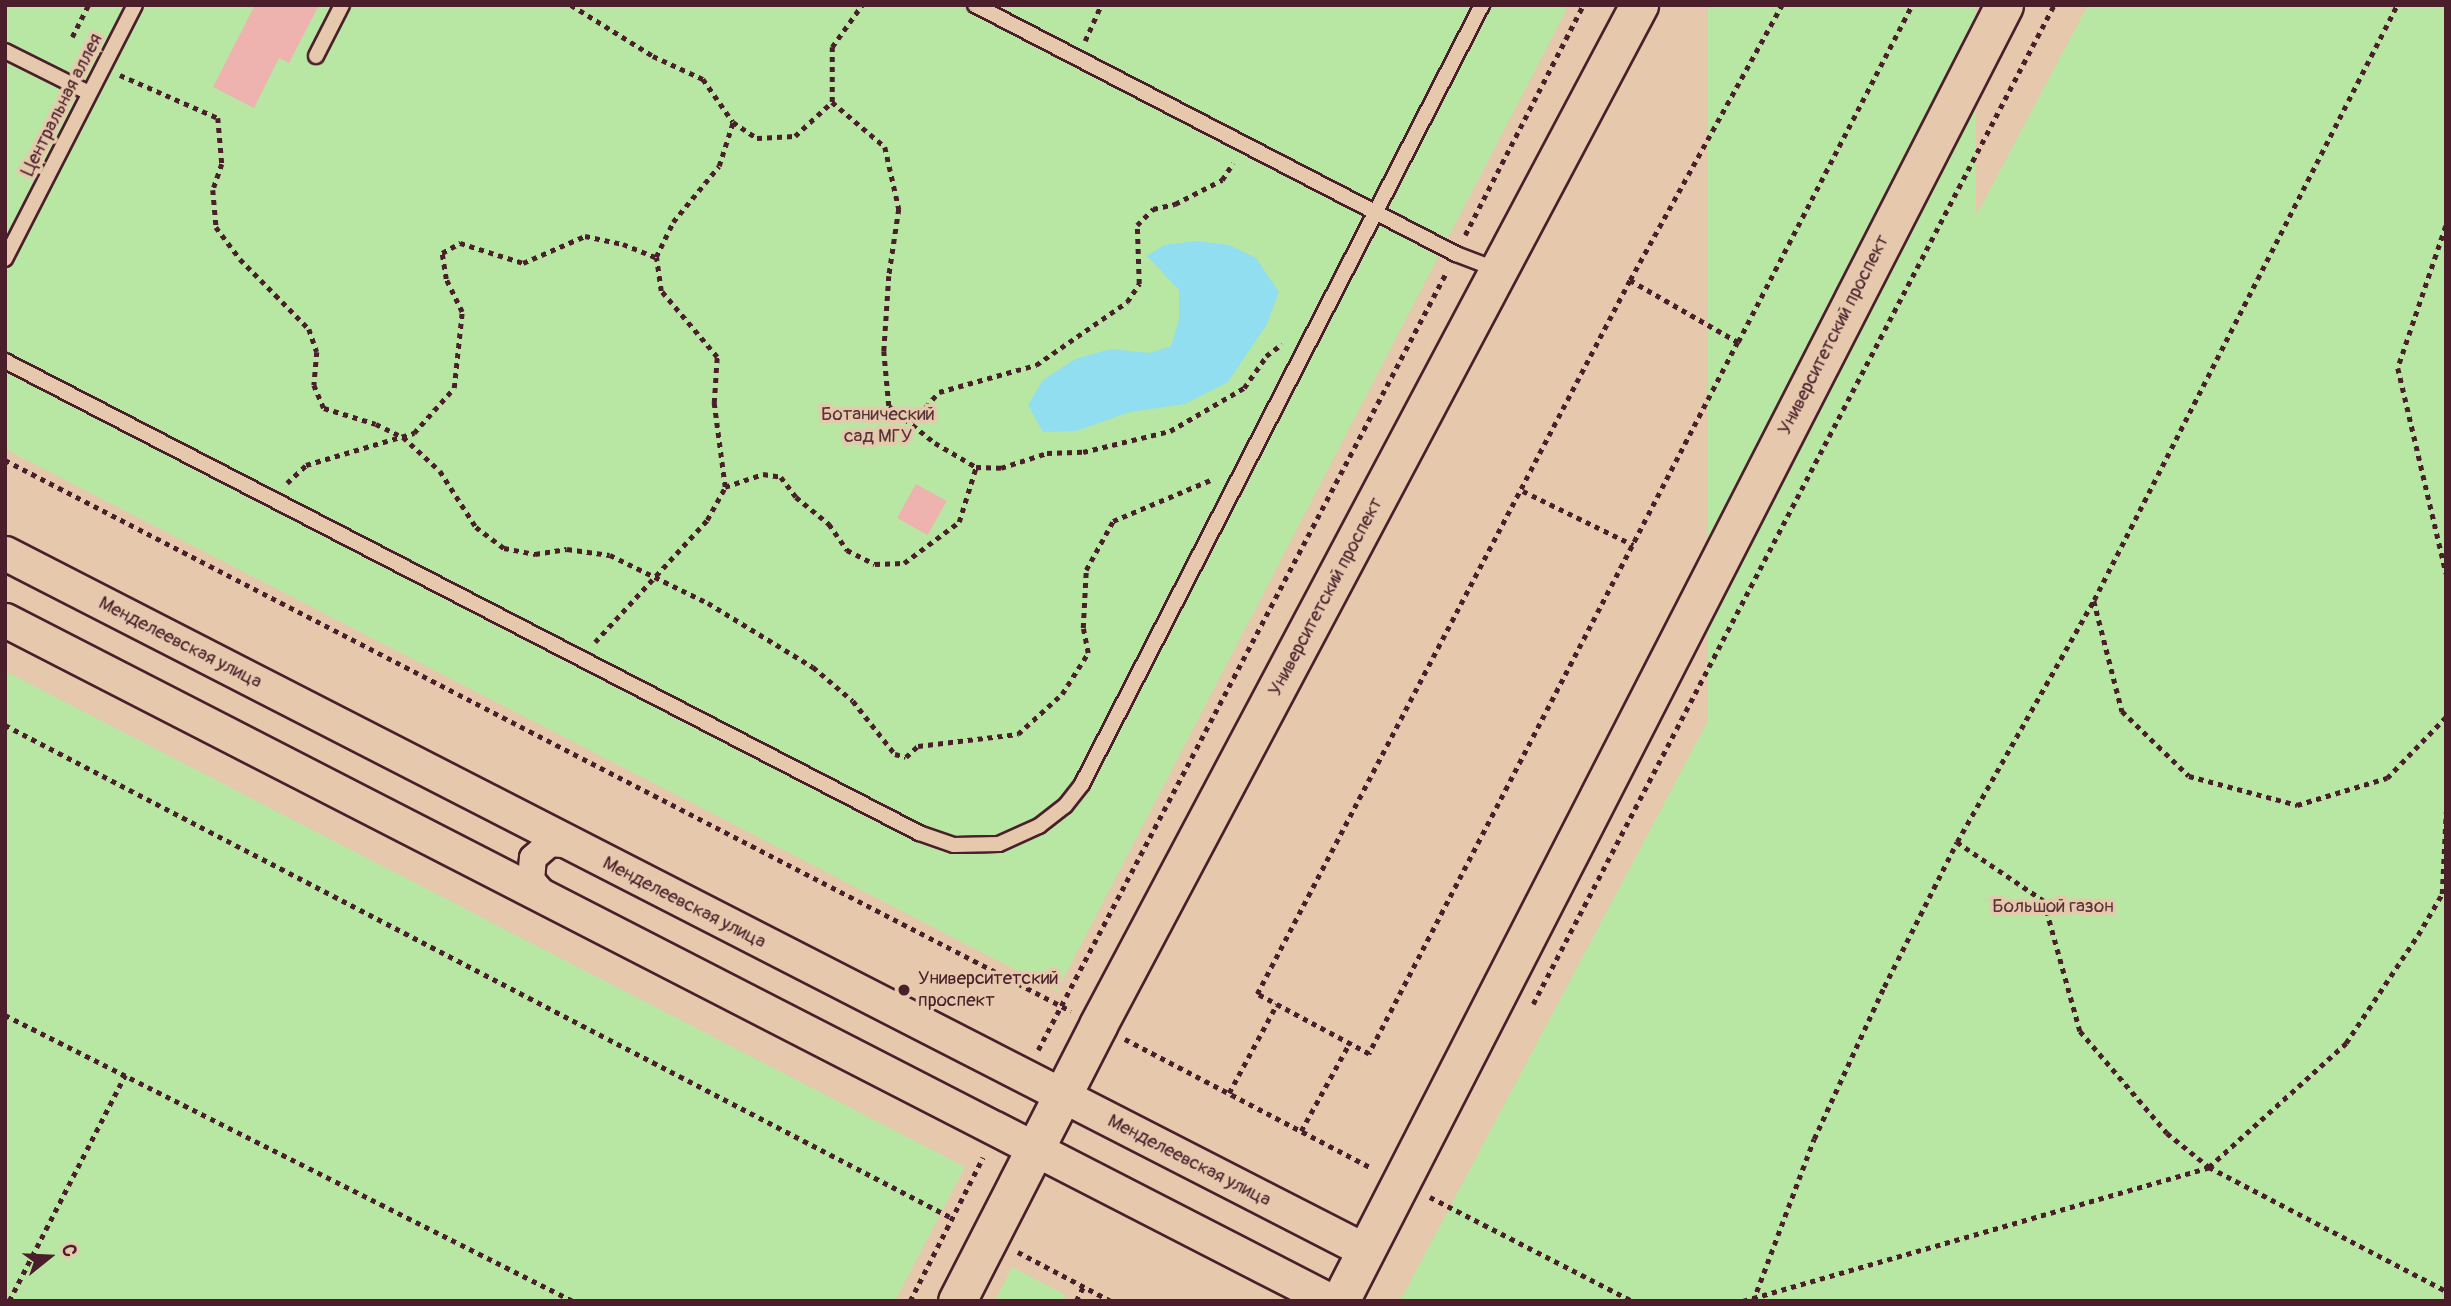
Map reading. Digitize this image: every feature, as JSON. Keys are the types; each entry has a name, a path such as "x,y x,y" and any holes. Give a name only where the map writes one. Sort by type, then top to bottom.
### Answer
{"main road":[{"name":"Университетский проспект","path":"957,1301 1098,1025 1639,5"},
{"name":"Университетский проспект","path":"1340,1301 2004,5"}],"street":[{"name":"Менделеевская улица","path":"5,553 1061,1097 1364,1250"},
{"path":"5,620 1331,1301"},
{"path":"546,897 531,880 533,858 550,843 572,845"}],"lane":[{"name":"Центральная аллея","path":"5,259 135,5"},
{"path":"317,56 342,5"},
{"path":"975,5 1456,254 1500,271"},
{"path":"5,361 919,833 954,845 999,844 1040,826 1065,806 1082,784 1482,5"},
{"path":"5,51 89,93"}],"path":[{"path":"72,37 88,5"},
{"path":"571,5 653,57 703,79 733,122 757,138 795,136 832,102 832,47 862,5"},
{"path":"1077,58 1101,5"},
{"path":"1023,1077 1063,1007 1583,5"},
{"path":"1782,5 1630,280 1257,994 1369,1054 1912,5"},
{"path":"1528,1013 2054,5"},
{"path":"1752,1300 1814,1139 1957,842 2094,600 2397,5"},
{"path":"102,67 218,118 222,164 213,190 216,227 240,259 309,329 317,352 314,385 324,408 376,424 403,437 440,471 476,527 504,548 535,554 567,550 610,555 708,603 813,667 853,701 895,754 906,757 918,746 1018,734 1062,694 1088,653 1083,628 1086,570 1113,521 1245,464"},
{"path":"832,102 885,146 900,209 889,276 884,351 889,406 935,443 976,467 1001,468 1047,453 1083,452 1170,431 1244,388 1266,356 1289,339 1313,334"},
{"path":"582,659 653,576 707,520 725,487 715,403 717,357 661,291 656,257 673,222 719,166 733,122"},
{"path":"912,422 939,392 1036,365 1126,302 1139,284 1137,225 1153,209 1175,204 1222,180 1244,144"},
{"path":"2446,226 2398,368 2446,573"},
{"path":"271,498 306,465 414,433 454,388 462,312 446,279 442,253 460,243 523,262 584,236 623,244 656,257"},
{"path":"1630,280 1738,342"},
{"path":"5,460 1632,1301"},
{"path":"725,487 763,474 781,477 796,497 829,524 847,550 875,564 904,564 959,522 976,467"},
{"path":"1522,491 1633,545"},
{"path":"2094,600 2122,711 2189,776 2297,806 2387,778 2446,717"},
{"path":"5,725 1111,1301"},
{"path":"1743,1301 2209,1167 2346,1042 2418,936 2441,894 2446,812"},
{"path":"1957,842 2044,901 2080,1031 2167,1133 2209,1167 2446,1291"},
{"path":"1229,1093 1277,1004"},
{"path":"5,1025 7,1016 573,1301"},
{"path":"1301,1131 1349,1044"},
{"path":"9,1301 125,1075"},
{"path":"910,1301 997,1128"},
{"path":"1426,1209 1438,1185"},
{"path":"1076,1301 1083,1287"}],"green space":[{"name":"Ботанический сад МГУ","path":"5,5 1569,5 1057,991 5,449"},
{"path":"1708,5 1976,5 1976,1179 1708,1179"},
{"name":"Большой газон","path":"2088,5 2446,5 2446,1301 1400,1301"},
{"path":"5,671 965,1167 895,1301 5,1301"},
{"path":"1012,1267 1066,1295 1062,1301 995,1301"}],"water":[{"path":"1196,241 1229,245 1256,258 1279,292 1267,324 1228,382 1185,404 1130,412 1076,431 1043,432 1028,405 1043,380 1075,359 1111,349 1150,353 1171,346 1179,319 1179,290 1147,256 1164,245"}],"building":[{"path":"255,5 319,5 289,63 279,58 254,108 213,87"},
{"path":"916,484 947,501 928,535 897,518"}],"place":[{"name":"Университетский проспект","path":"904,990"}]}
